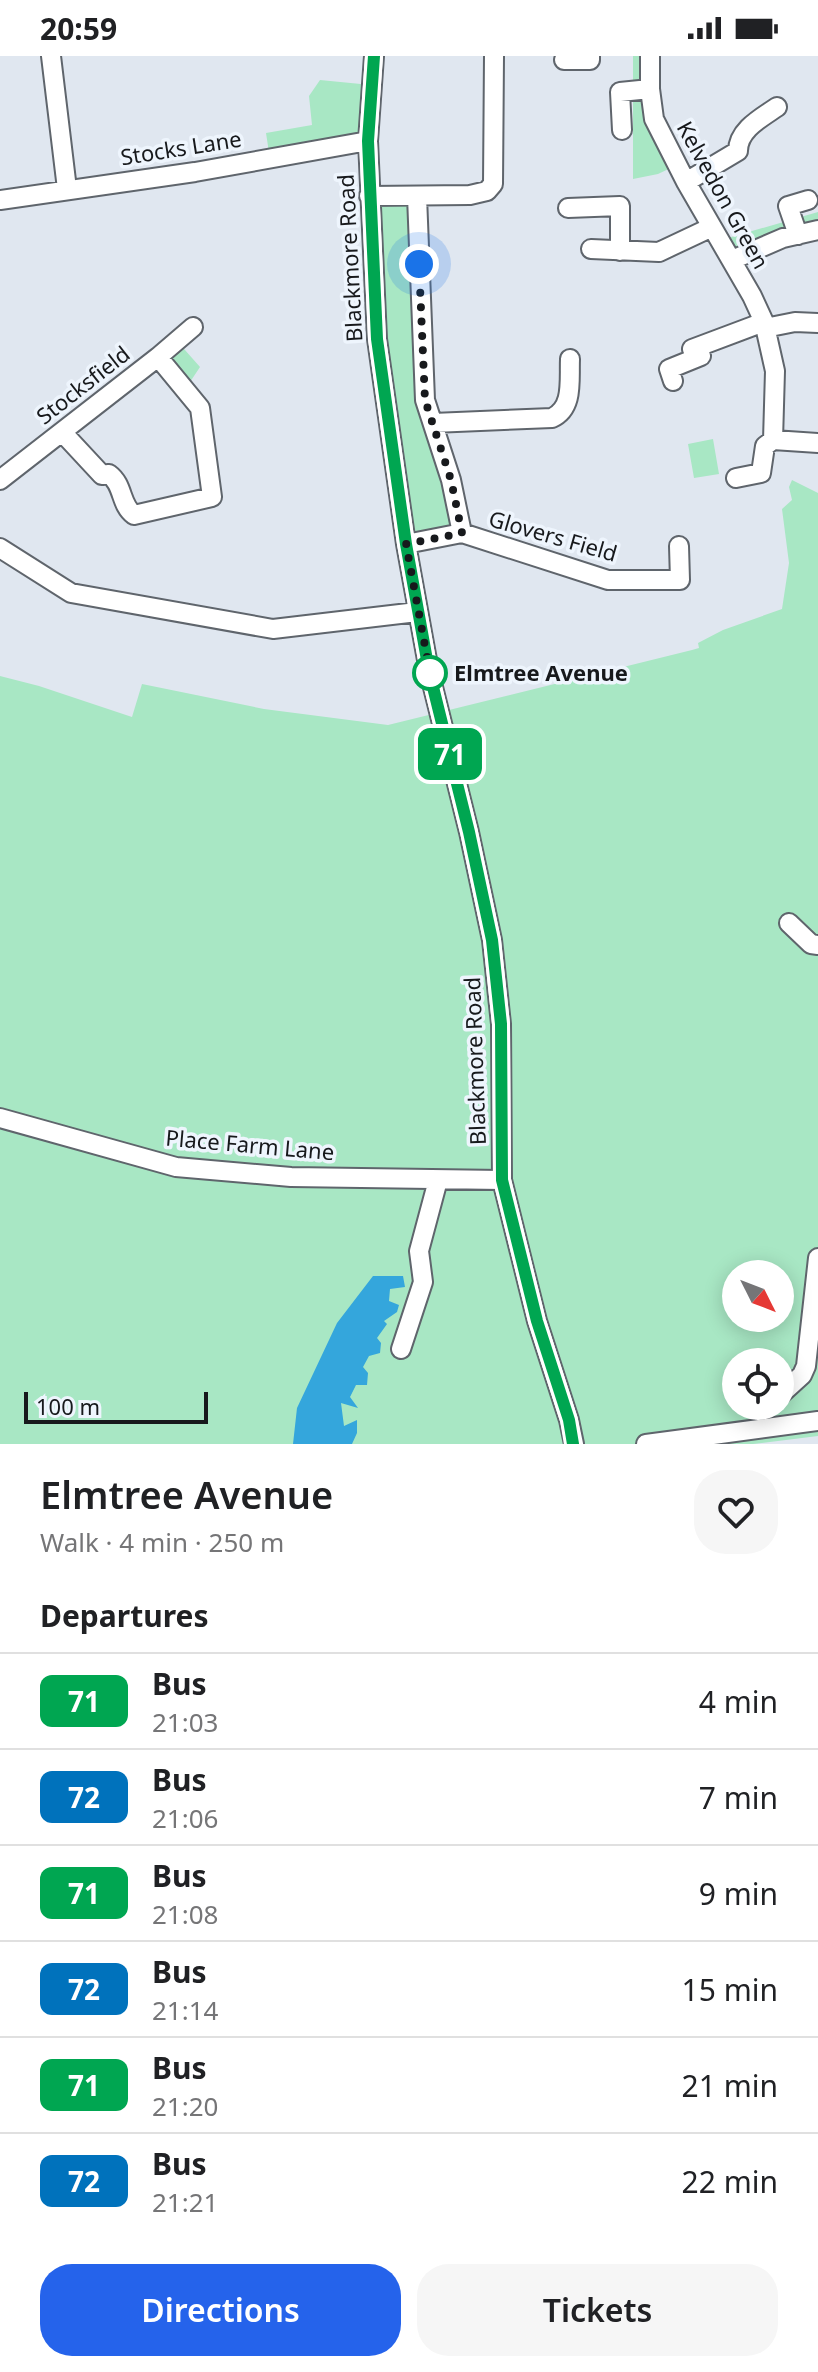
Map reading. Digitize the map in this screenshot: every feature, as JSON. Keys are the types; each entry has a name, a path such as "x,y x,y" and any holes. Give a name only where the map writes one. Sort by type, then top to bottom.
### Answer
{"street":[{"path":"51,56 67,189"},
{"name":"Blackmore Road","path":"374,56 368,141 377,339 406,544 417,612 492,940 501,1024 502,1180 537,1321 574,1444"},
{"path":"369,196 479,194 493,184 494,56"},
{"path":"564,60 590,60 590,56"},
{"name":"Kelvedon Green","path":"650,56 654,119 764,325 775,371 773,440"},
{"path":"622,130 620,92 650,89"},
{"path":"686,182 738,151 741,136 757,120 777,107"},
{"name":"Stocks Lane","path":"0,200 195,172 368,141"},
{"name":"Glovers Field","path":"417,196 425,400 451,480 462,533"},
{"path":"798,235 788,206 808,200"},
{"path":"568,208 620,206 620,251"},
{"path":"591,249 659,252 712,227"},
{"path":"732,260 756,248 818,230"},
{"path":"673,381 669,369 701,356 695,348 764,325 818,323"},
{"name":"Stocksfield","path":"2,474 62,432 193,327"},
{"path":"62,432 102,475 109,474 119,481 128,510 134,515 212,497 200,408 158,357"},
{"path":"433,423 552,418 565,409 570,359"},
{"path":"736,478 761,473 765,446 773,440 818,443"},
{"name":"Glovers Field","path":"406,544 462,533 608,580 685,586 679,546"},
{"path":"0,548 71,593 273,629 417,612"},
{"path":"789,923 811,944 818,945"},
{"name":"Place Farm Lane","path":"0,1118 176,1167 291,1177 502,1180"},
{"path":"401,1349 423,1282 419,1251 438,1180"},
{"path":"794,1382 806,1366 818,1258"},
{"path":"772,1420 773,1426"},
{"path":"646,1444 818,1421"}],"green space":[{"path":"633,56 650,56 650,89 677,165 658,174 633,179"},
{"path":"320,80 371,85 368,141 270,159 266,133 312,125 309,96"},
{"path":"369,196 417,196 425,400 462,533 406,544"},
{"path":"818,212 818,230 732,260 721,240"},
{"path":"177,341 200,367 186,388 158,357"},
{"path":"713,439 719,474 694,478 688,444"},
{"path":"792,480 818,493 818,1436 753,1444 0,1444 0,676 132,717 142,684 264,709 388,725 699,648 698,643 723,630 782,609 789,563 782,509 792,500 789,487"}],"water":[{"path":"373,1276 403,1276 405,1287 390,1289 389,1301 399,1305 397,1312 384,1321 387,1324 377,1338 381,1343 380,1353 369,1356 363,1367 368,1373 367,1385 356,1385 350,1397 358,1408 341,1403 344,1426 357,1420 357,1433 352,1444 293,1444 297,1408 337,1323"}],"bus line":[{"name":"71","path":"374,56 368,141 377,339 406,544 429,671 492,940 501,1024 502,1180 518,1251 569,1420 573,1444"}],"place":[{"name":"Elmtree Avenue","path":"430,673"}],"route":[{"path":"419,264 425,400 451,480 462,533 406,544 430,673"}]}
